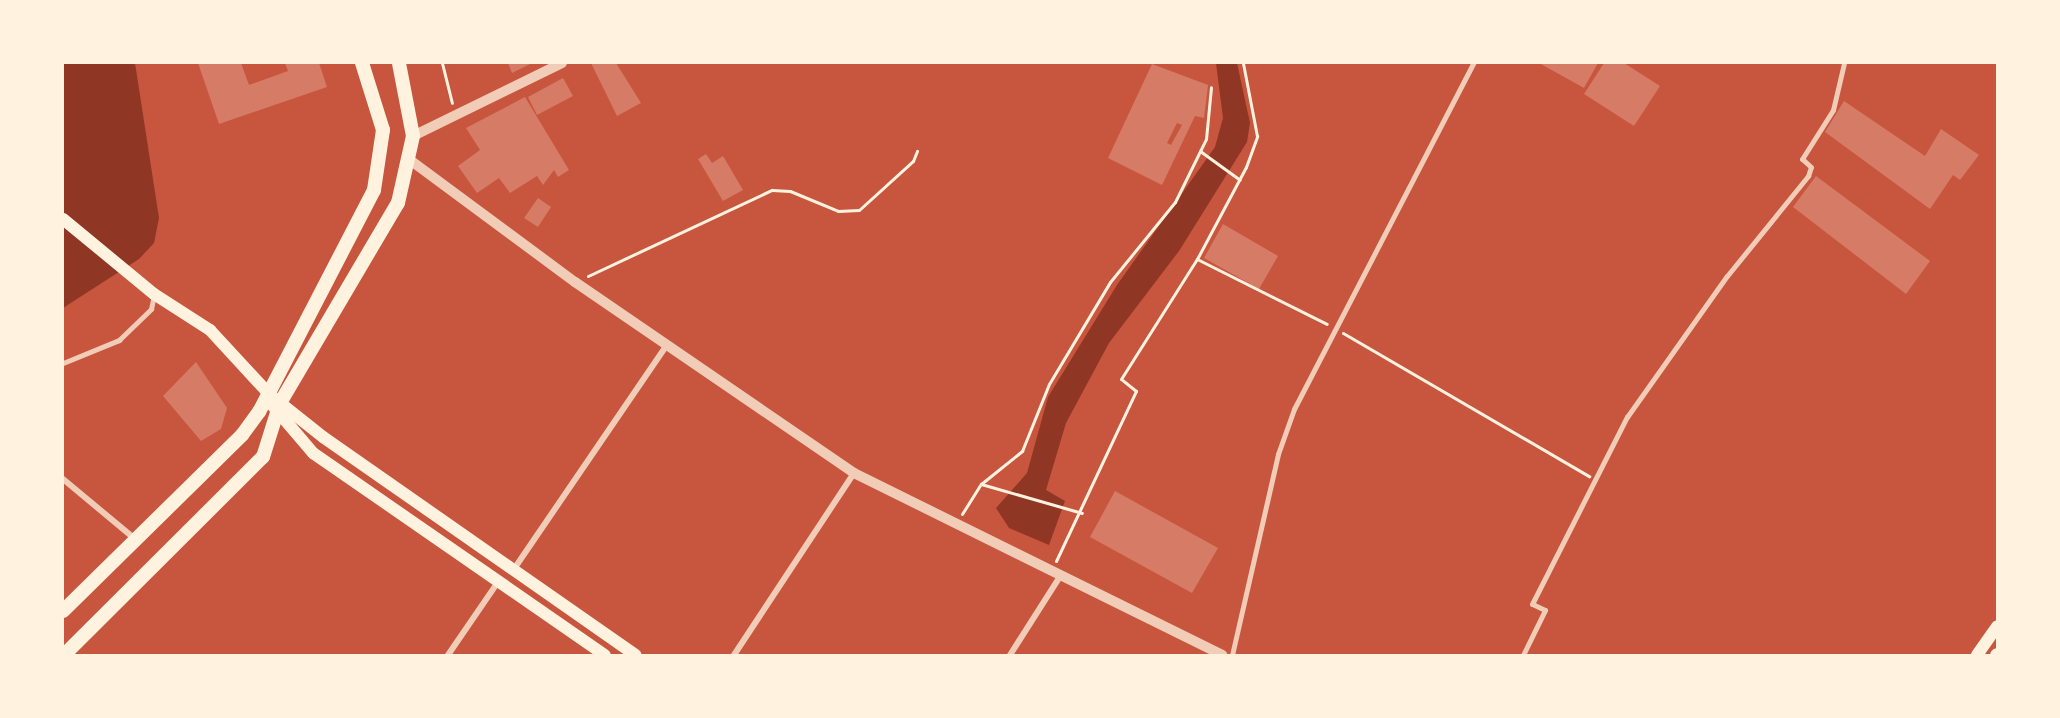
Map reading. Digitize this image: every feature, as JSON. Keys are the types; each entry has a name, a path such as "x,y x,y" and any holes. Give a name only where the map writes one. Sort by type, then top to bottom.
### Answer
{"main road":[{"path":"63,611 242,435 269,394 374,190 383,129 362,63"},
{"path":"64,655 262,457 278,408 388,227 410,160 412,136 399,63"},
{"path":"63,219 154,294 210,330 269,394 313,453 605,655"},
{"path":"278,408 636,655"},
{"path":"1977,655 1997,626"}],"street":[{"path":"412,136 456,119 562,63"},
{"path":"1232,655 1278,454 1333,327 1473,63"},
{"path":"1523,655 1545,610 1532,604 1594,479 1647,388 1808,176 1811,167 1802,159 1833,110 1844,63"},
{"path":"410,160 575,282 854,473 955,526 1222,655"},
{"path":"63,363 119,340 151,309 154,294"},
{"path":"513,570 666,346"},
{"path":"734,655 854,473"},
{"path":"63,479 135,539"},
{"path":"1010,655 1056,573"},
{"path":"448,655 498,582"}],"path":[{"path":"442,63 456,119"},
{"path":"1056,573 1136,391 1121,379 1197,259 1240,180 1257,136 1243,63"},
{"path":"955,526 981,484 1022,451 1049,384 1110,282 1175,202 1210,125 1211,87"},
{"path":"575,282 771,190 790,190 838,211 859,210 913,161 917,151"},
{"path":"1200,151 1240,180"},
{"path":"1197,259 1333,327 1594,479"},
{"path":"981,484 1082,513"}],"shaded area":[{"path":"63,63 135,63 159,218 154,243 139,259 63,308"},
{"path":"1216,63 1237,63 1250,123 1247,142 1179,251 1109,343 1066,423 1046,490 1065,501 1049,545 1009,528 996,508 1027,473 1048,397 1117,285 1215,147 1223,118"}],"building":[{"path":"198,63 241,63 249,85 288,71 285,63 319,63 327,87 219,124"},
{"path":"508,63 532,63 512,73"},
{"path":"591,63 616,63 641,103 617,116"},
{"path":"1539,63 1598,63 1584,88"},
{"path":"1604,63 1624,63 1660,86 1634,126 1584,94"},
{"path":"1152,64 1208,85 1204,118 1195,116 1162,185 1108,158","holes":["1177,123 1182,125 1171,145 1167,143"]},
{"path":"563,78 573,96 537,115 528,97"},
{"path":"525,97 569,170 558,177 554,170 543,185 537,176 510,193 499,178 477,193 458,166 480,150 466,128"},
{"path":"1844,101 1925,156 1941,129 1979,155 1960,180 1953,175 1930,209 1825,132"},
{"path":"706,154 712,163 723,156 743,190 723,201 698,159"},
{"path":"1816,176 1930,261 1906,294 1793,207"},
{"path":"538,198 551,207 538,227 524,218"},
{"path":"1223,224 1278,256 1259,289 1204,258"},
{"path":"196,362 227,408 221,429 201,441 163,396"},
{"path":"1115,491 1218,548 1192,593 1090,537"}]}
